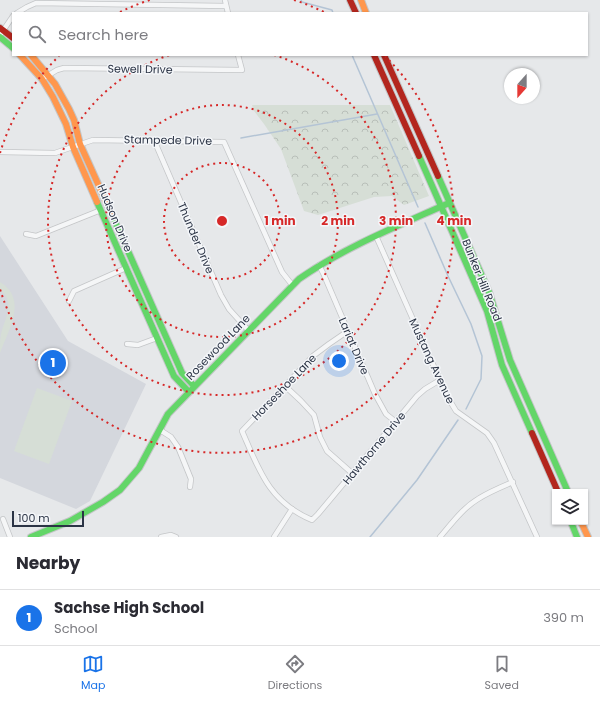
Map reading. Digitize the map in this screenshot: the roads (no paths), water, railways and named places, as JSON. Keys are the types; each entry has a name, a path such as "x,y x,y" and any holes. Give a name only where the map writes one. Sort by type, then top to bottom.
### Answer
{"street":[{"path":"225,0 228,12"},
{"path":"350,0 356,12"},
{"path":"361,0 366,12"},
{"path":"19,12 36,3 226,6"},
{"path":"1,33 12,17"},
{"path":"1,33 12,38"},
{"path":"1,33 12,47"},
{"name":"Hudson Drive","path":"21,56 42,79 61,112 73,147 174,376 189,392"},
{"name":"Hudson Drive","path":"32,56 48,75 73,117 80,144 182,373 194,386"},
{"name":"Sewell Drive","path":"42,79 57,70 81,68 242,70 238,56"},
{"name":"Bunker Hill Road","path":"374,56 487,311 502,365 557,489"},
{"name":"Bunker Hill Road","path":"384,56 494,306 516,376 567,489"},
{"name":"Stampede Drive","path":"0,152 55,153 94,140 224,142 282,272 293,286"},
{"name":"Thunder Drive","path":"154,140 221,295 229,309 248,330"},
{"name":"Rosewood Lane","path":"31,537 47,534 103,502 120,490 140,468 168,414 299,279 318,265 376,236 449,203"},
{"path":"26,234 36,236 101,210"},
{"name":"Mustang Avenue","path":"376,236 440,380 456,411 487,434 494,443 537,537"},
{"name":"Lariat Drive","path":"318,265 324,275 375,394 386,414 396,422"},
{"path":"69,301 74,291 126,268"},
{"name":"Horseshoe Lane","path":"292,509 276,496 262,476 242,431 313,356 348,332"},
{"path":"127,344 138,345 157,338"},
{"name":"Hawthorne Drive","path":"292,509 312,520 353,474 417,396 440,380"},
{"path":"286,386 314,415 320,437 327,451 353,474"},
{"path":"160,430 172,437 178,447 191,479 190,488"},
{"path":"440,537 469,505 484,495 513,482"},
{"path":"274,537 292,509"},
{"path":"3,519 10,537"},
{"path":"572,525 577,537"},
{"path":"582,525 588,537"},
{"path":"161,537 171,535 176,537"}],"waterway":[{"path":"301,0 302,2 332,10 333,12"},
{"path":"352,56 418,207"},
{"path":"241,138 377,114"},
{"path":"425,223 471,324 482,356 481,379 466,409"},
{"path":"370,537 417,480 458,420"}],"place":[{"name":"Sachse High School","path":"53,363"}]}
